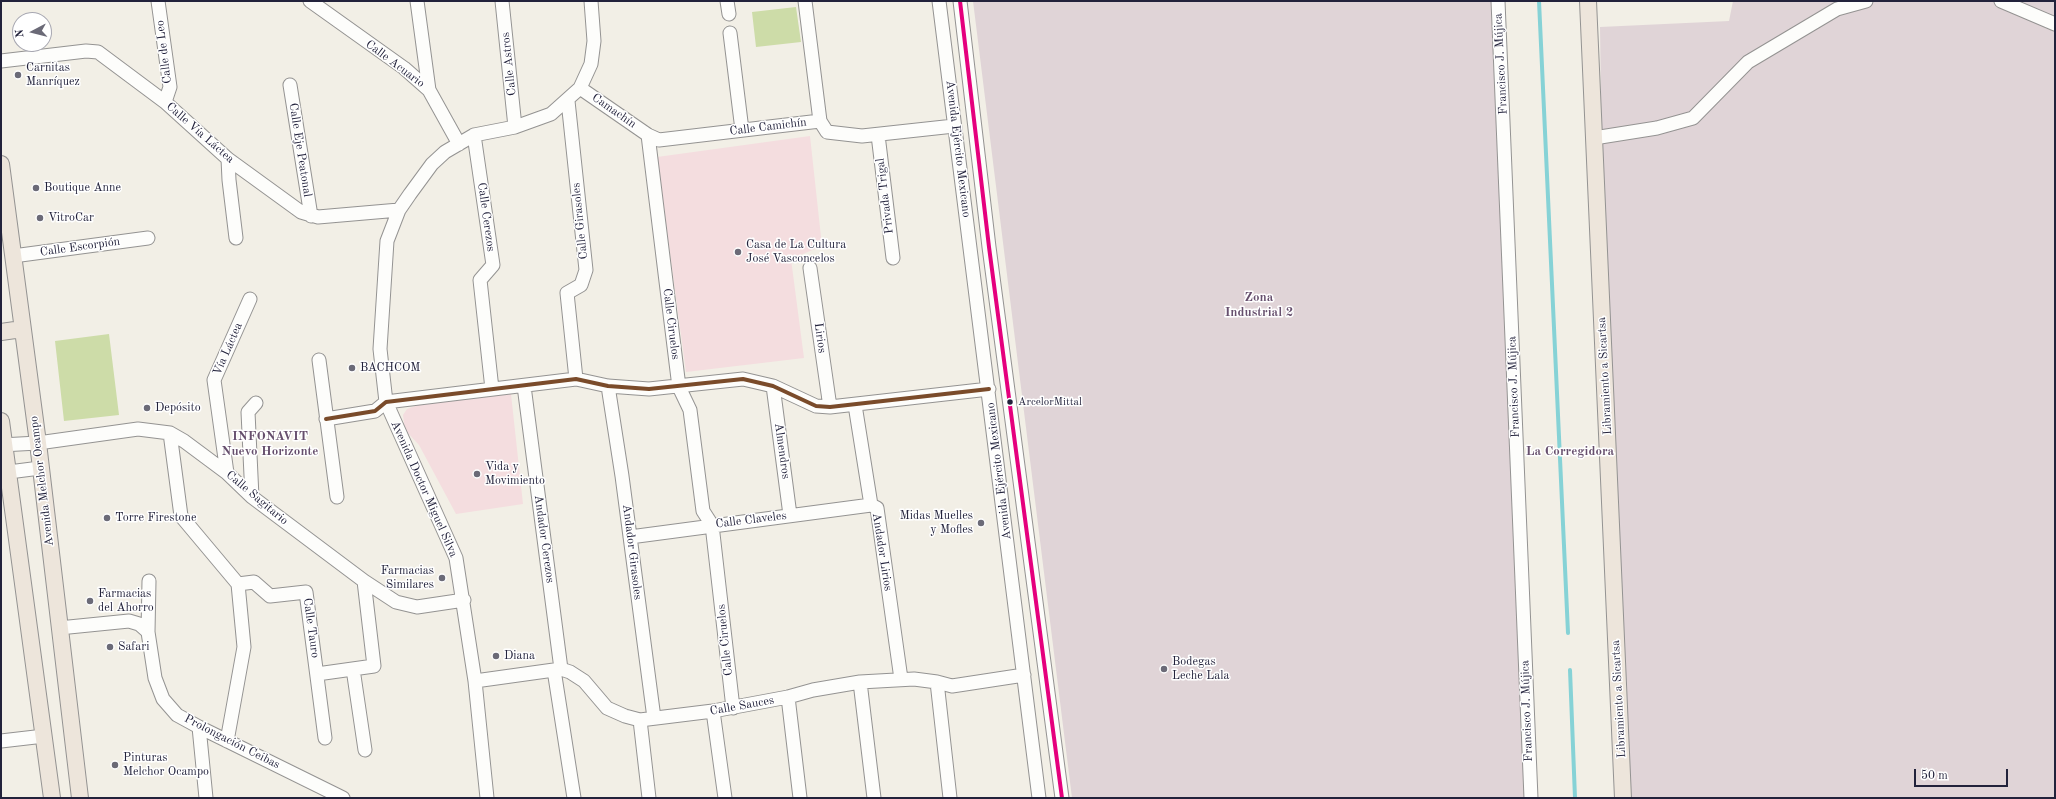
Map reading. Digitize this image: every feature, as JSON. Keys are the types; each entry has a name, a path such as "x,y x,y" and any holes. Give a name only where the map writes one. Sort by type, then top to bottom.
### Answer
{"main road":[{"name":"Libramiento a Sicartsa","path":"1588,1 1623,798"},
{"name":"Avenida Melchor Ocampo","path":"1,164 38,443 80,798"},
{"path":"1,332 22,329"},
{"path":"1,421 5,472 52,798"}],"street":[{"name":"Calle de Leo","path":"158,1 170,87 165,102"},
{"name":"Calle Acuario","path":"310,1 404,68 429,90 459,144"},
{"path":"417,1 429,90"},
{"name":"Calle Astros","path":"502,1 516,127"},
{"name":"Avenida Doctor Miguel Silva","path":"487,798 475,681 464,600 456,558 386,402 380,349 387,241 400,210 432,164 445,152 474,136 516,127 552,114 568,101 580,88 591,64 594,41 591,1"},
{"path":"805,1 820,121"},
{"name":"Avenida Ejército Mexicano","path":"939,1 989,389 1039,798"},
{"name":"Avenida Ejército Mexicano","path":"960,1 989,247 1062,798"},
{"name":"Francisco J. Mújica","path":"1498,1 1531,798"},
{"path":"1594,138 1657,128 1693,118 1748,62 1837,9 1866,1"},
{"path":"2001,1 2055,24"},
{"path":"730,33 742,130"},
{"name":"Calle Vía Láctea","path":"1,61 86,51 98,52 165,102 228,158 290,205 311,216 318,217 400,210"},
{"name":"Calle Eje Peatonal","path":"290,85 311,216"},
{"name":"Camachín","path":"580,88 648,135"},
{"name":"Calle Girasoles","path":"568,101 586,270 581,285 566,292 576,380"},
{"name":"Calle Camichín","path":"648,135 659,140 666,140 820,121 827,132 862,136 954,126"},
{"name":"Calle Ciruelos","path":"648,135 679,387 690,410 703,511 712,525 733,708"},
{"name":"Privada Trigal","path":"878,135 893,258"},
{"name":"Calle Cerezos","path":"474,136 494,265 480,280 492,389"},
{"path":"228,158 236,238"},
{"name":"Calle Escorpión","path":"13,256 148,238"},
{"path":"971,250 989,247"},
{"name":"Lirios","path":"810,268 830,408"},
{"name":"Vía Láctea","path":"227,472 214,380 250,299"},
{"path":"319,360 337,497"},
{"path":"326,419 375,411 386,402 576,380 608,386 649,390 744,379 773,386 816,406 830,408 989,389"},
{"name":"Andador Cerezos","path":"524,386 574,798"},
{"name":"Andador Girasoles","path":"608,386 654,718"},
{"name":"Almendros","path":"773,386 790,516"},
{"path":"252,497 248,412 256,402"},
{"name":"Andador Lirios","path":"854,405 871,505 877,508 901,679"},
{"name":"Calle Sagitario","path":"2,445 38,443 138,429 170,433 184,441 227,472 252,497 364,581 396,602 417,607 464,600"},
{"path":"170,433 181,516 238,584 244,647 227,741"},
{"path":"5,472 40,468"},
{"name":"Calle Claveles","path":"630,537 871,505"},
{"path":"1004,519 1025,516"},
{"name":"Prolongación Ceibas","path":"149,581 148,632 155,678 163,699 177,714 199,727 343,798"},
{"path":"317,674 374,666 364,581"},
{"name":"Calle Tauro","path":"238,584 254,582 270,596 306,592 325,738"},
{"path":"59,628 129,621 139,624 148,632"},
{"path":"353,669 365,750"},
{"path":"475,681 558,670"},
{"name":"Calle Sauces","path":"558,670 570,672 584,681 608,708 625,716 640,720 733,708 788,697 813,690 860,682 901,679 937,682 952,686 1024,675"},
{"path":"860,682 874,798"},
{"path":"937,682 950,798"},
{"path":"788,697 800,798"},
{"path":"713,711 725,798"},
{"path":"640,720 649,798"},
{"path":"199,727 206,798"},
{"path":"1,741 44,736"}],"shaded area":[{"path":"973,1 1491,1 1525,798 1072,798"},
{"path":"1733,1 2055,1 2055,798 1630,798 1602,170 1600,27 1729,21"},
{"name":"Casa de La Cultura José Vasconcelos","path":"810,136 822,246 791,259 804,358 686,372 657,157"},
{"name":"Vida y Movimiento","path":"511,394 523,504 456,514 419,445 405,430 403,415 407,409 418,405"}],"green space":[{"path":"796,7 801,42 756,47 752,12"},
{"path":"109,334 119,415 64,421 55,341"}],"waterway":[{"path":"1539,1 1568,633"},
{"path":"1570,670 1575,798"}],"transit line":[{"path":"960,1 989,247 1062,798"},
{"path":"326,419 375,411 386,402 576,379 608,386 649,389 743,379 773,386 816,406 830,407 989,389"}],"place":[{"name":"Carnitas Manríquez","path":"18,75"},
{"name":"Boutique Anne","path":"36,188"},
{"name":"VitroCar","path":"40,218"},
{"name":"Casa de La Cultura José Vasconcelos","path":"738,252"},
{"name":"BACHCOM","path":"352,368"},
{"name":"ArcelorMittal","path":"1010,402"},
{"name":"Depósito","path":"147,408"},
{"name":"Vida y Movimiento","path":"477,474"},
{"name":"Torre Firestone","path":"107,518"},
{"name":"Midas Muelles y Mofles","path":"981,523"},
{"name":"Farmacias Similares","path":"442,578"},
{"name":"Farmacias del Ahorro","path":"90,601"},
{"name":"Safari","path":"110,647"},
{"name":"Diana","path":"496,656"},
{"name":"Bodegas Leche Lala","path":"1164,669"},
{"name":"Pinturas Melchor Ocampo","path":"115,765"}],"district":[{"name":"Zona Industrial 2","path":"1259,306"},
{"name":"INFONAVIT Nuevo Horizonte","path":"270,444"},
{"name":"La Corregidora","path":"1570,452"}]}
